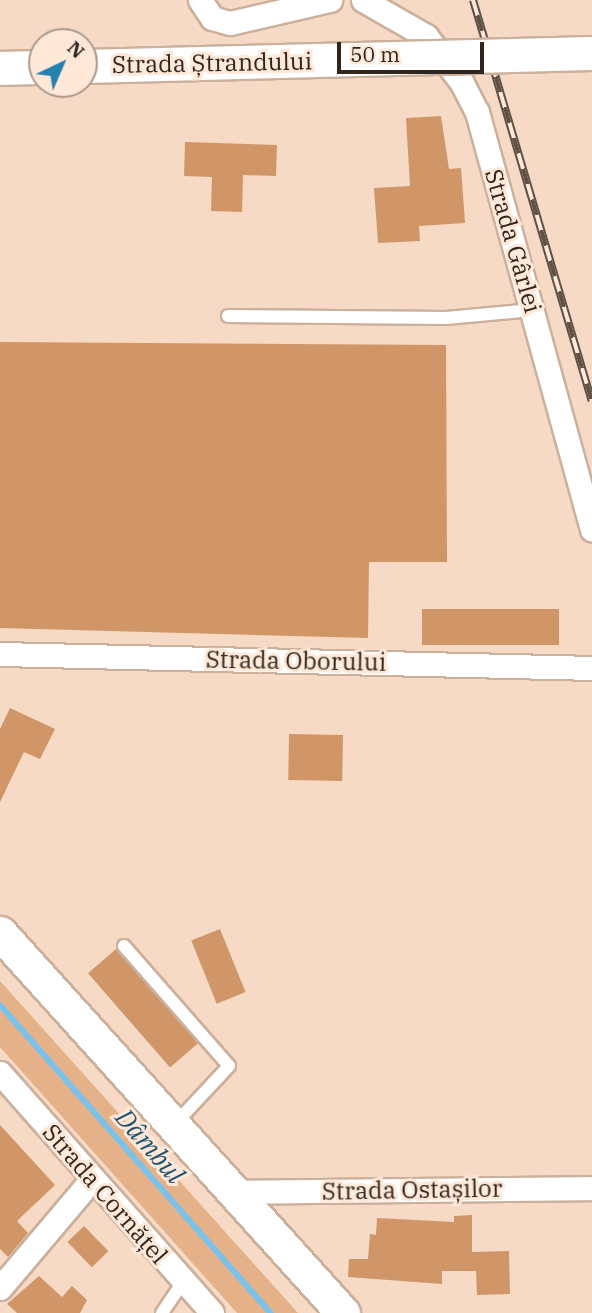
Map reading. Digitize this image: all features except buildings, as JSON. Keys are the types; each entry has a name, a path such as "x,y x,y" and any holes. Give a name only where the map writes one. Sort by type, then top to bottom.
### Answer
{"main road":[{"name":"Strada Ștrandului","path":"98,66 592,53"},
{"path":"0,68 28,67"},
{"path":"0,933 343,1313"}],"street":[{"path":"200,0 212,18 230,23 330,0"},
{"name":"Strada Gârlei","path":"363,0 426,36 463,83 477,112 592,528"},
{"name":"Strada Oborului","path":"0,654 592,668"},
{"name":"Strada Cornățel","path":"0,1073 212,1313"},
{"path":"0,1289 92,1179"},
{"name":"Strada Ostașilor","path":"231,1192 592,1188"}],"lane":[{"path":"228,316 446,318 533,310"},
{"path":"124,946 229,1066 173,1127"},
{"path":"162,1313 183,1282"}],"shaded area":[{"path":"0,981 298,1313 237,1313 0,1047"}],"waterway":[{"name":"Dâmbul","path":"0,1005 271,1313"}],"railway":[{"path":"473,0 592,401"}]}
